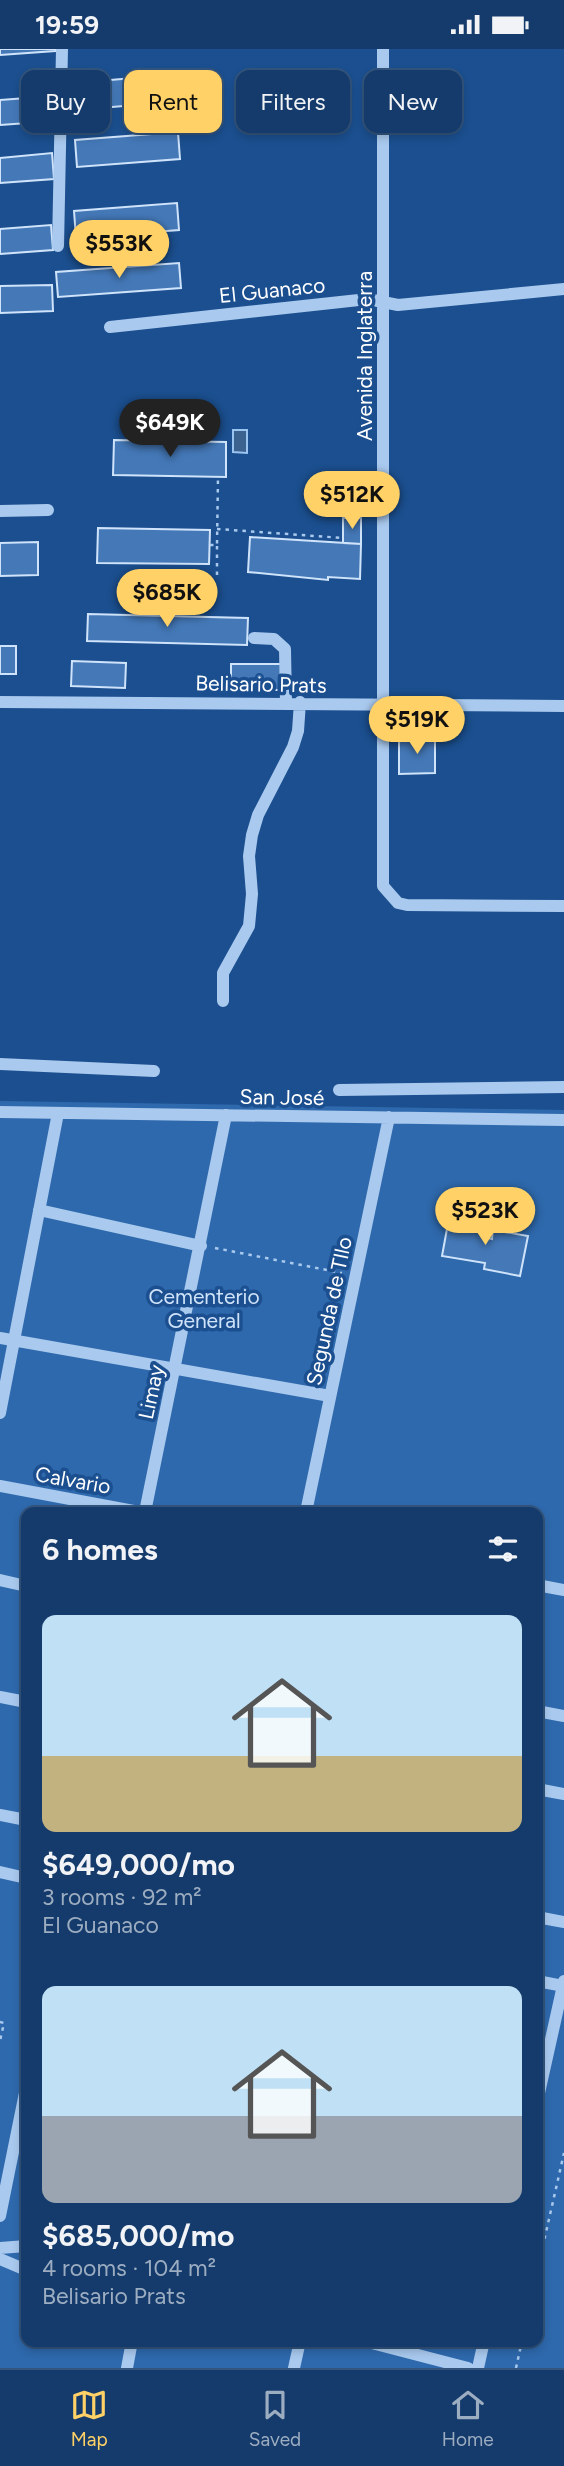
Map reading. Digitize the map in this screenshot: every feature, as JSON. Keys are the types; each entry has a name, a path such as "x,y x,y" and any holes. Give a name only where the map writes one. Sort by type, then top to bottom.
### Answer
{"street":[{"path":"58,246 62,49"},
{"name":"Avenida Inglaterra","path":"383,49 383,886 398,903 564,906"},
{"name":"El Guanaco","path":"110,327 368,299 398,305 564,289"},
{"path":"0,511 48,510"},
{"path":"254,638 274,639 285,649 286,702"},
{"name":"Belisario Prats","path":"0,702 300,702 384,706 564,706"},
{"path":"223,1001 223,973 249,926 252,894 249,856 252,835 258,815 293,747 299,730 300,702"},
{"path":"0,1064 154,1071"},
{"path":"339,1090 564,1087"},
{"name":"San José","path":"0,1112 564,1120"},
{"path":"0,1413 58,1113"},
{"name":"Limay","path":"146,1507 226,1115"},
{"name":"Segunda de TIlo","path":"307,1507 389,1118"},
{"path":"39,1210 201,1246"},
{"path":"0,1338 330,1396"},
{"name":"Calvario","path":"0,1486 112,1507"},
{"path":"0,1580 21,1585"},
{"path":"543,1586 564,1590"},
{"path":"0,1697 21,1701"},
{"path":"543,1712 564,1716"},
{"path":"543,1790 564,1794"},
{"path":"0,1815 21,1819"},
{"path":"0,1872 21,1877"},
{"path":"543,1918 564,1922"},
{"path":"543,1982 564,1985 543,2076"},
{"path":"0,2216 20,2149"},
{"path":"0,2248 21,2246"},
{"path":"0,2259 21,2268"},
{"path":"127,2368 131,2347"},
{"path":"294,2368 299,2347"},
{"path":"387,2347 468,2368"},
{"path":"478,2368 483,2347"}],"path":[{"path":"217,575 218,477"},
{"path":"218,529 343,538"},
{"path":"210,545 217,545"},
{"path":"201,1246 356,1276"},
{"path":"0,2022 4,2023 0,2041"},
{"path":"543,2246 564,2153"},
{"path":"516,2368 521,2347"}],"green space":[{"name":"Cementerio General","path":"0,1101 564,1110 564,2368 0,2368"}],"shaded area":[{"path":"233,430 247,430 247,453 233,452"}],"building":[{"path":"0,49 55,49 55,51 0,55"},
{"path":"124,79 124,106 110,107 110,80"},
{"path":"21,98 21,123 0,125 0,100"},
{"path":"178,133 180,159 77,167 75,140"},
{"path":"52,153 54,179 0,183 0,158"},
{"path":"177,203 179,230 76,238 74,211"},
{"path":"51,225 53,250 0,254 0,229"},
{"path":"179,263 181,288 58,297 56,272"},
{"path":"52,285 53,311 0,313 0,286"},
{"path":"114,440 226,442 226,477 113,475"},
{"path":"343,518 361,518 361,544 343,543"},
{"path":"98,528 210,530 209,564 97,563"},
{"path":"250,537 361,544 360,579 328,577 328,580 248,572"},
{"path":"38,542 38,575 0,576 0,543"},
{"path":"88,614 248,618 247,645 87,641"},
{"path":"0,646 16,646 16,674 0,674"},
{"path":"72,661 126,663 125,688 71,686"},
{"path":"231,664 284,664 284,690 231,690"},
{"path":"404,739 435,739 435,773 399,774 399,742"},
{"path":"449,1218 485,1224 483,1237 492,1239 493,1230 528,1236 520,1276 484,1269 485,1263 442,1256"}]}
